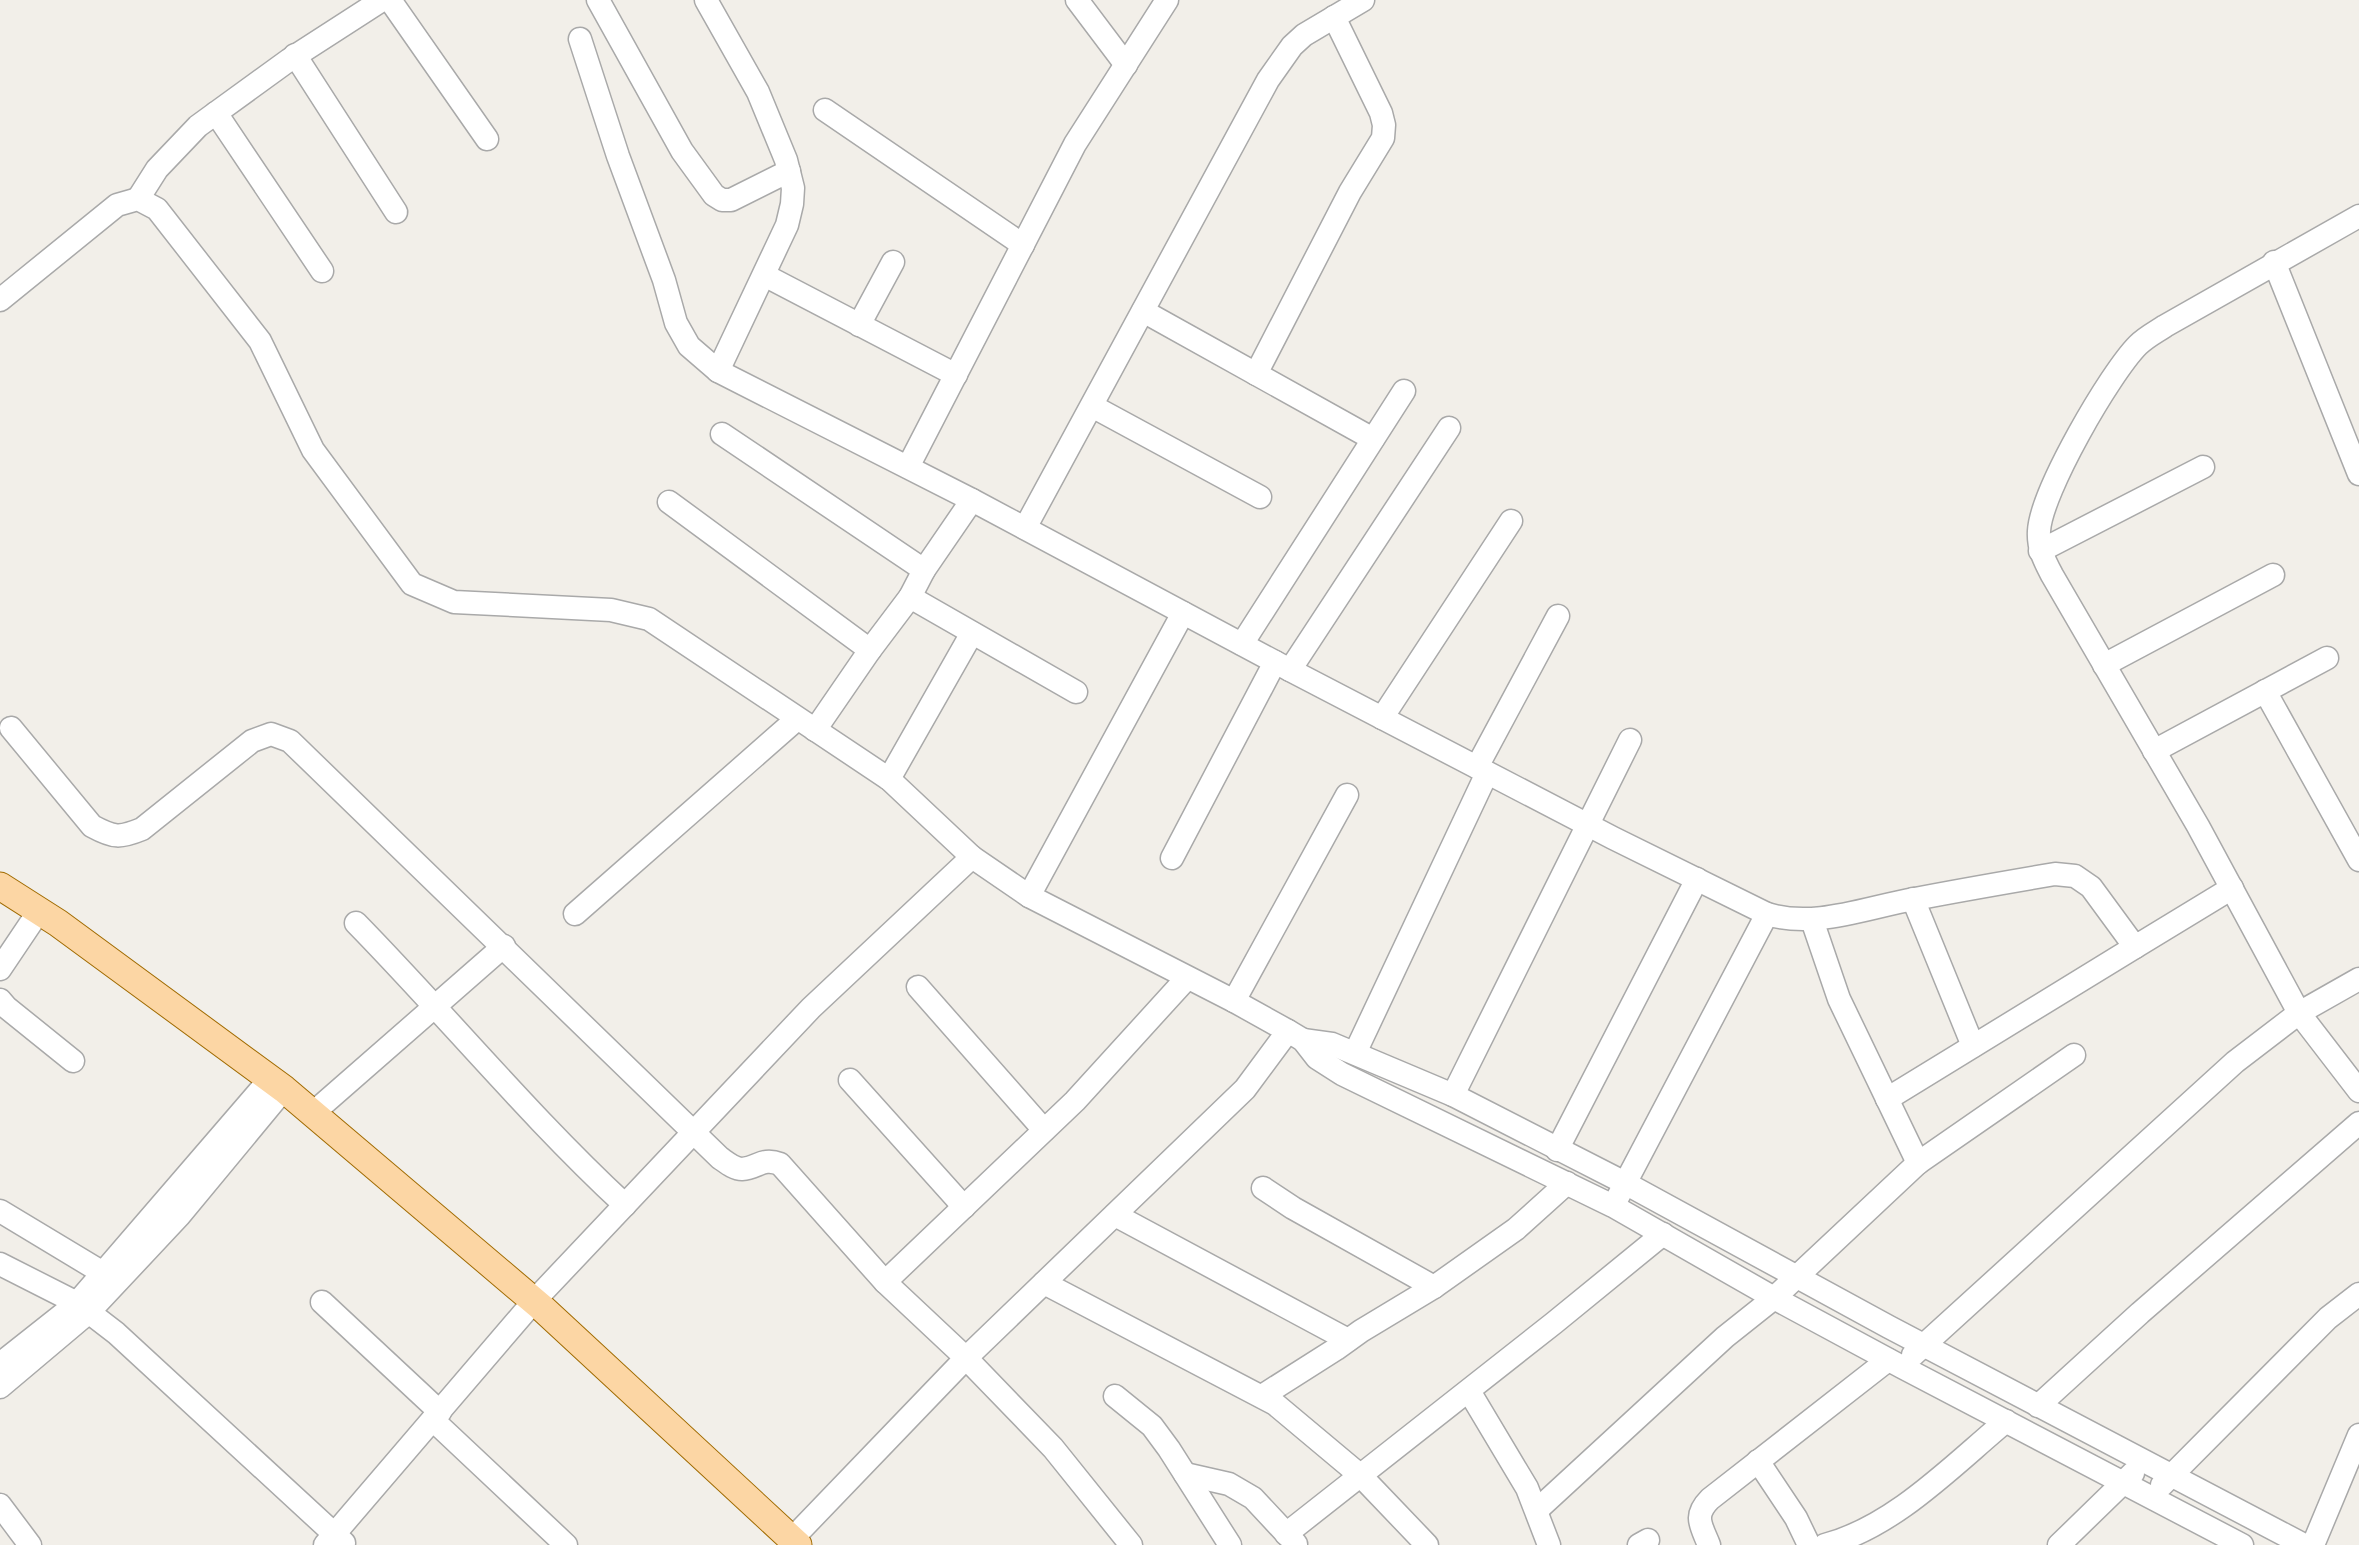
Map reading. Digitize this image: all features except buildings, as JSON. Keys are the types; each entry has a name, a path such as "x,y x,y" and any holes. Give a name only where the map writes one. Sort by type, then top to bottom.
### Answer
{"main road":[{"path":"0,886 39,911 277,1084 313,1113 534,1301 795,1542"}],"street":[{"path":"0,300 117,205 138,199 157,169 198,126 295,55 382,0"},
{"path":"390,0 487,139"},
{"path":"598,0 682,151 714,195 722,200 731,200 789,171"},
{"path":"706,0 758,92 789,171 793,188 787,225 718,371"},
{"path":"1077,0 1126,65"},
{"path":"908,467 1075,144 1167,0"},
{"path":"1025,528 1269,80 1292,46 1304,35 1363,0"},
{"path":"1256,374 1350,192 1383,138 1384,125 1381,113 1334,17"},
{"path":"580,39 618,156 664,280 676,323 689,346 718,371 972,500 1282,666 1587,825 1767,914 1784,919 1812,920 1913,899 2055,874 2075,876 2091,887 2135,947"},
{"path":"295,55 396,212"},
{"path":"825,110 1023,245"},
{"path":"216,113 322,271"},
{"path":"138,199 158,209 260,341 313,450 412,584 454,602 611,610 649,619 889,779 972,857 1029,896 1234,1001 1295,1036 1317,1058 1342,1074 1613,1206 1664,1233 1774,1298 2242,1545"},
{"path":"2359,216 2274,262 2164,326 2139,344 2117,370 2087,418 2050,493 2039,530 2040,551 2232,888 2299,1013 2359,1091"},
{"path":"859,325 893,262"},
{"path":"2274,262 2359,474"},
{"path":"764,275 956,375"},
{"path":"1143,311 1373,439"},
{"path":"1242,644 1404,391"},
{"path":"1092,406 1260,497"},
{"path":"1172,858 1282,666 1449,428"},
{"path":"722,434 924,570"},
{"path":"2040,551 2203,467"},
{"path":"575,914 806,725 870,650 910,597 924,570 972,500"},
{"path":"669,502 870,650"},
{"path":"1382,718 1511,521"},
{"path":"2104,665 2272,575"},
{"path":"910,597 1076,692"},
{"path":"1029,896 1183,612"},
{"path":"1355,1053 1482,770 1558,616"},
{"path":"889,779 972,633"},
{"path":"2154,751 2327,658"},
{"path":"2265,691 2359,860"},
{"path":"11,728 92,826 111,836 127,835 142,829 252,741 271,734 290,741 504,946 720,1158 742,1169 771,1160 780,1164 885,1282 966,1358 1053,1448 1131,1545"},
{"path":"1454,1095 1630,740"},
{"path":"1234,1001 1347,795"},
{"path":"0,1264 83,1307 124,1341 335,1541 534,1301 811,1008 972,857"},
{"path":"1557,1150 1697,879"},
{"path":"1887,1099 2232,888"},
{"path":"1913,899 1973,1046"},
{"path":"0,969 39,911"},
{"path":"1613,1206 1767,914"},
{"path":"1812,920 1839,999 1918,1163"},
{"path":"356,923 572,1155 625,1205"},
{"path":"313,1113 504,946"},
{"path":"885,1282 1075,1101 1187,978"},
{"path":"1709,1545 1699,1515 1703,1506 1758,1461 1922,1345 2235,1062 2299,1013 2359,979"},
{"path":"918,987 1044,1130"},
{"path":"0,1000 73,1061"},
{"path":"1295,1036 1332,1044 1454,1095 1625,1183 1922,1345 2304,1545"},
{"path":"795,1542 966,1358 1245,1089 1295,1036"},
{"path":"1537,1510 1725,1337 1774,1298 1918,1163 2074,1055"},
{"path":"850,1080 964,1207"},
{"path":"0,1387 83,1307 175,1204 277,1084"},
{"path":"2038,1406 2140,1313 2359,1123"},
{"path":"1262,1396 1434,1287 1516,1229 1567,1183"},
{"path":"1263,1188 1293,1208 1434,1287"},
{"path":"0,1364 83,1307 103,1273 175,1204"},
{"path":"0,1211 103,1273"},
{"path":"1115,1215 1348,1340"},
{"path":"1185,1474 1229,1484 1245,1493 1253,1498 1292,1539 1361,1476 1664,1233"},
{"path":"1044,1283 1275,1404 1361,1476 1427,1545"},
{"path":"2150,1497 2328,1318 2359,1294"},
{"path":"322,1302 566,1545"},
{"path":"1469,1391 1527,1488 1549,1545"},
{"path":"1115,1396 1152,1426 1230,1545"},
{"path":"1825,1545 1846,1539 1893,1515 2006,1421"},
{"path":"2313,1545 2359,1435"},
{"path":"1758,1461 1796,1518 1809,1545"},
{"path":"2059,1545 2125,1484 2143,1462"},
{"path":"0,1504 30,1545"}]}
